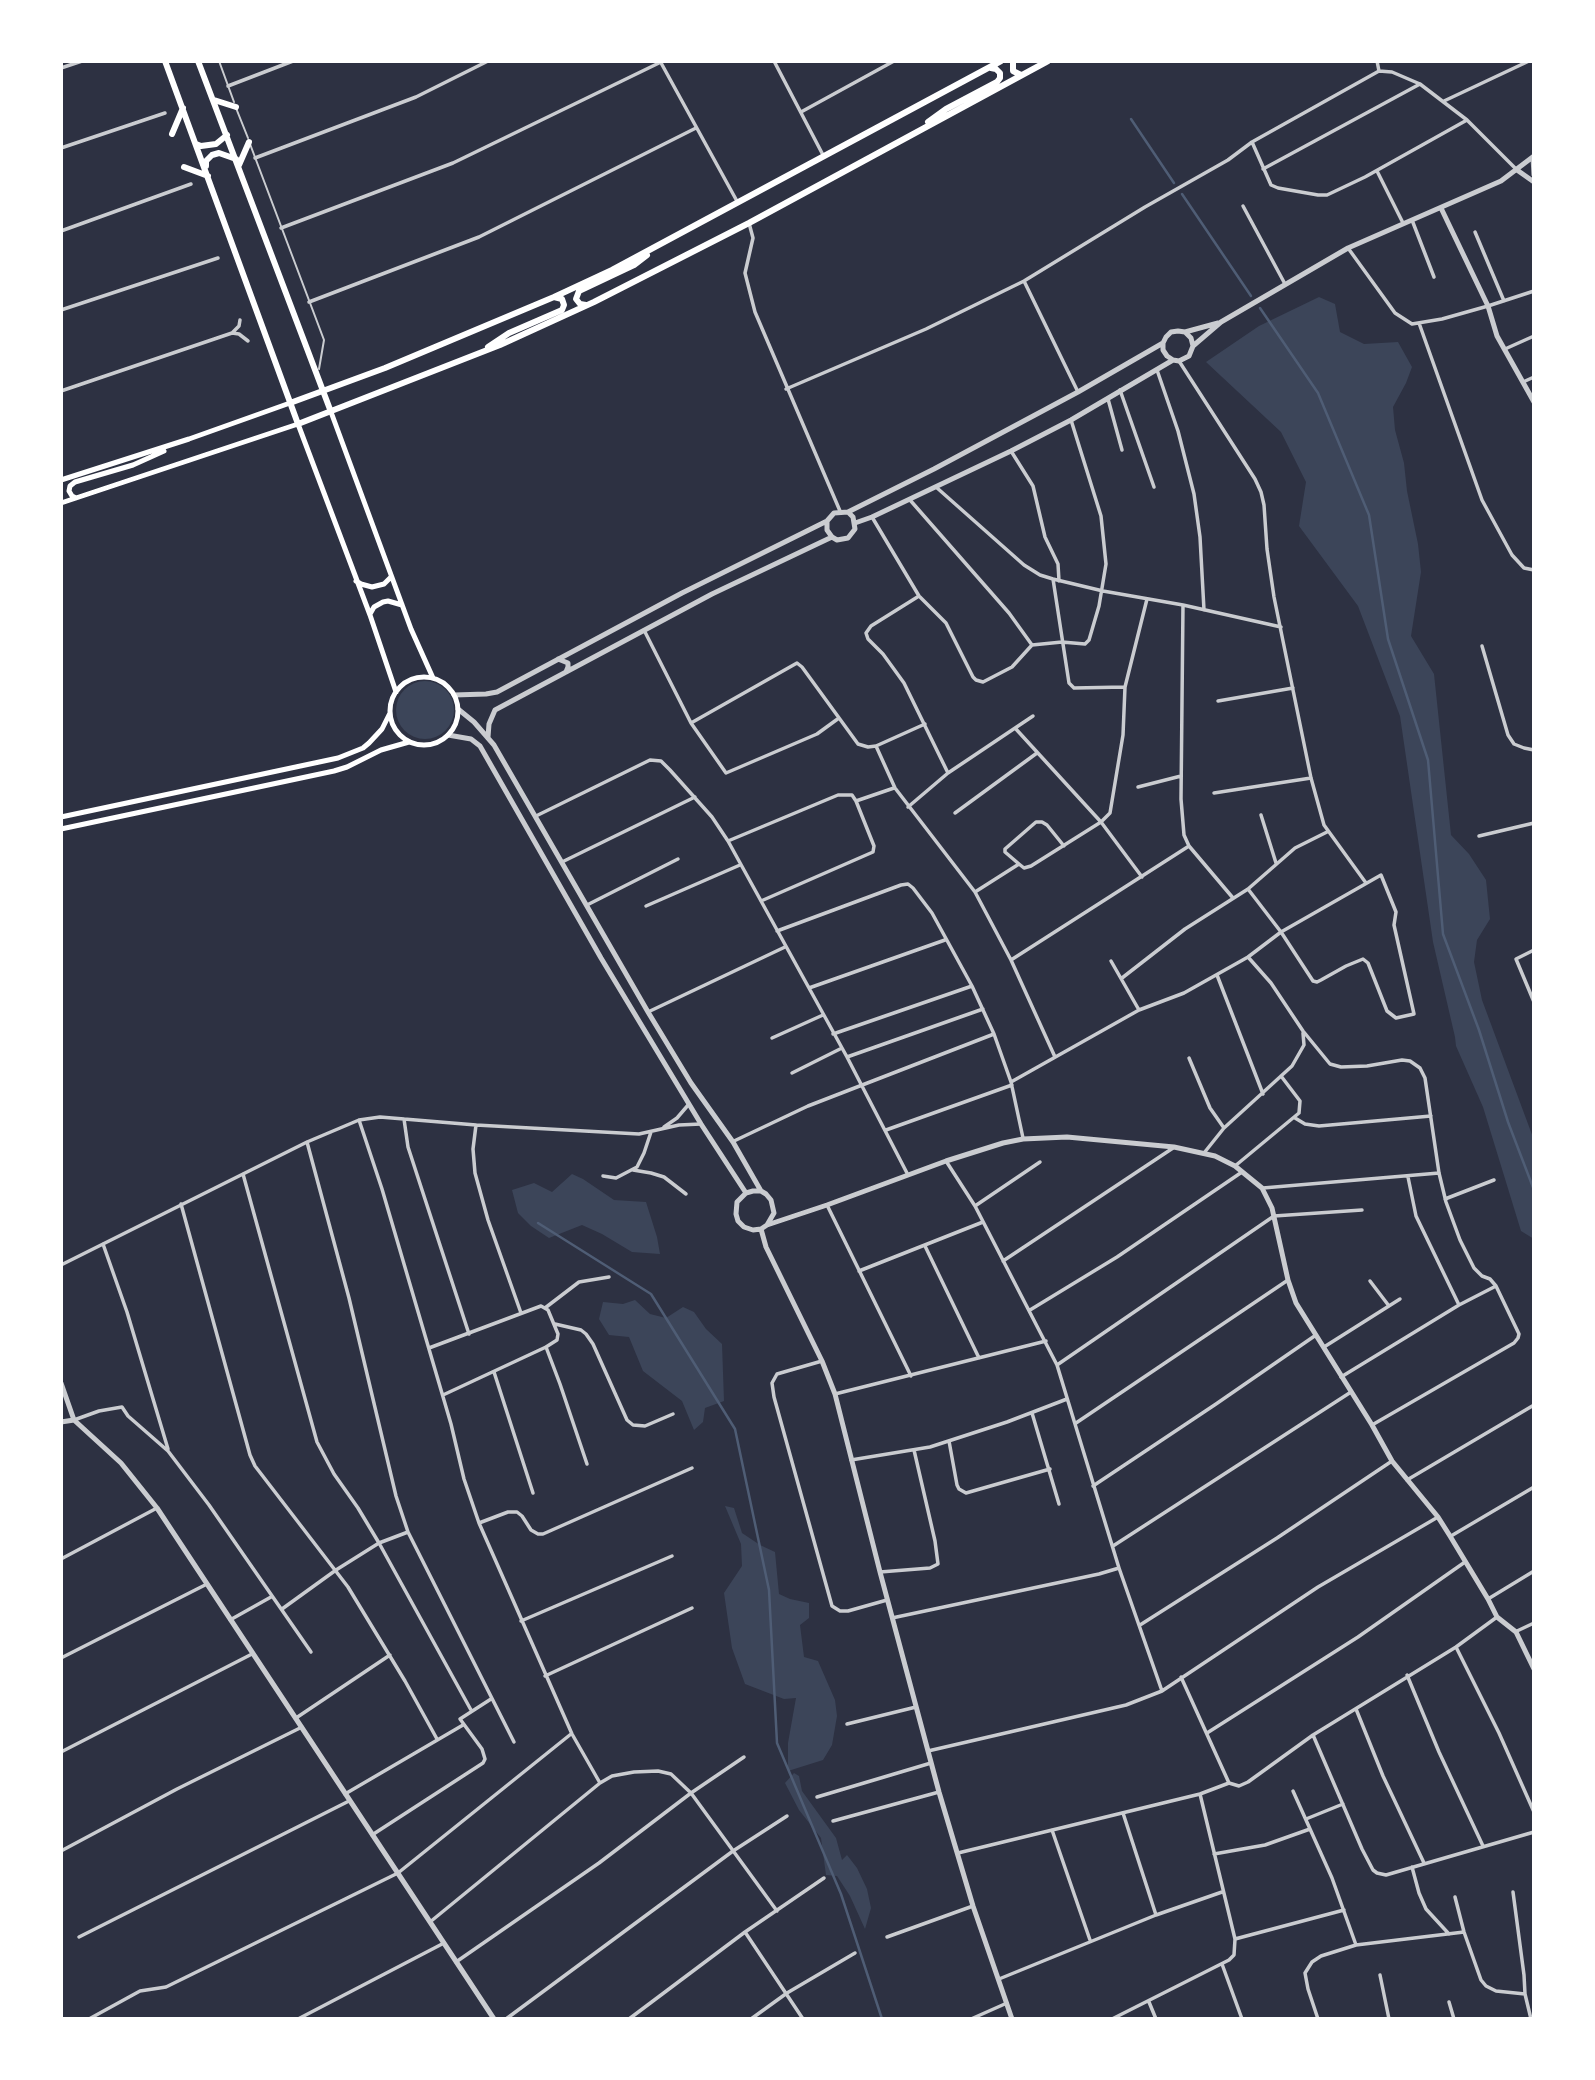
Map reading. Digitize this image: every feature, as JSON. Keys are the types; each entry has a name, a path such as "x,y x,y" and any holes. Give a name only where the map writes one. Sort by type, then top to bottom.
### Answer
{"main road":[{"path":"165,61 396,692"},
{"path":"198,61 318,373 391,577 433,678"},
{"path":"61,480 189,439 324,391 554,297 612,270 1002,61"},
{"path":"1013,61 1013,71 1022,75"},
{"path":"61,503 298,425 500,345 749,223 1048,61"},
{"path":"907,137 946,109 997,82 1000,78 998,70 988,68"},
{"path":"214,100 236,107"},
{"path":"172,134 183,108"},
{"path":"196,144 216,144 227,135"},
{"path":"238,162 249,142"},
{"path":"207,172 206,161 212,155 219,153 238,162"},
{"path":"184,167 207,172"},
{"path":"586,305 578,302 576,296 579,290 634,265 665,242"},
{"path":"474,355 509,333 562,310 562,299 554,297"},
{"path":"78,498 72,496 69,491 75,482 133,464 189,439"},
{"path":"356,581 372,587 384,584 391,577"},
{"path":"370,615 374,607 383,602 402,605"},
{"path":"61,817 338,758 369,743 382,729 396,692 405,682 419,677 433,678 446,684 454,695 458,709 456,723 448,735 430,745 415,744 403,738 394,727 390,713"},
{"path":"61,829 334,771 409,741"}],"street":[{"path":"61,68 82,61"},
{"path":"228,86 293,61"},
{"path":"255,158 416,97 488,61"},
{"path":"774,61 824,157"},
{"path":"801,112 894,61"},
{"path":"1377,61 1379,71"},
{"path":"1444,102 1529,61"},
{"path":"281,228 453,163 660,62 738,203"},
{"path":"786,389 926,329 1024,281 1228,160 1252,142 1379,71 1392,72 1420,84 1467,120 1517,170 1534,182"},
{"path":"1263,169 1420,84"},
{"path":"61,148 164,113"},
{"path":"1252,142 1271,185 1318,195 1336,192 1467,120"},
{"path":"309,302 479,237 696,128"},
{"path":"855,523 936,487 1071,420 1120,390 1189,356 1193,346 1221,322 1348,248 1501,181 1533,156"},
{"path":"1533,156 1534,176"},
{"path":"1377,171 1403,223"},
{"path":"61,230 191,184"},
{"path":"1243,206 1286,284"},
{"path":"1441,208 1488,306 1492,323 1534,402"},
{"path":"1412,220 1434,277"},
{"path":"749,223 753,238 745,273 755,312 840,512"},
{"path":"1475,232 1504,301"},
{"path":"1348,248 1395,313 1412,324 1488,306 1534,291"},
{"path":"61,310 218,258"},
{"path":"1024,281 1078,392"},
{"path":"61,391 232,333 237,329 240,320"},
{"path":"1221,322 1185,332 1171,332 1163,343 1163,350 1176,361 1261,492 1270,572 1311,778 1327,832 1366,883"},
{"path":"1419,323 1482,500 1512,555 1524,568 1534,570"},
{"path":"1185,332 1191,338 1193,346"},
{"path":"232,333 239,334 248,341"},
{"path":"1505,349 1534,336"},
{"path":"454,695 496,692 682,593 827,522 834,513 848,512 934,469 1163,343"},
{"path":"1157,370 1178,431 1194,494 1199,527 1204,610"},
{"path":"1523,382 1534,377"},
{"path":"1120,390 1154,487"},
{"path":"1108,397 1122,450"},
{"path":"872,517 919,596 946,623 976,680 983,682 1012,667 1032,645 1088,642 1103,591 1106,564 1101,516 1071,420"},
{"path":"1011,451 1033,486 1045,537 1058,564 1059,581"},
{"path":"936,487 1024,565 1040,575 1281,628"},
{"path":"908,499 1009,613 1032,645"},
{"path":"827,522 827,530 832,537 837,540 848,538 855,529 855,523 848,512"},
{"path":"488,737 489,724 495,710 712,594 832,537"},
{"path":"1053,579 1067,678 1071,686 1125,687"},
{"path":"919,596 871,626 866,633 904,683 948,773"},
{"path":"1064,846 1047,825 1036,822 1005,849 1005,852 1024,868 1031,866 1064,846 1101,822 1110,813 1123,735 1125,687 1147,599"},
{"path":"1183,605 1181,820 1189,846 1233,898"},
{"path":"644,630 691,723 726,773 817,734 839,718"},
{"path":"584,645 583,654 589,659"},
{"path":"1482,646 1508,735 1514,744 1534,750"},
{"path":"558,659 568,663 566,672"},
{"path":"691,723 797,663 858,744 876,746 925,724"},
{"path":"1218,701 1293,688"},
{"path":"458,709 488,737 691,1083 733,1142 761,1191 771,1200 774,1213 782,1220"},
{"path":"908,807 948,773 1033,716"},
{"path":"1015,728 1101,822 1142,877"},
{"path":"448,735 471,739 480,746 567,901 701,1124 746,1193"},
{"path":"876,746 895,788 975,892 1011,960 1055,1058"},
{"path":"955,813 1037,753"},
{"path":"536,816 650,760 660,761 695,797 728,841 847,1057 908,1175"},
{"path":"1138,787 1181,776"},
{"path":"1214,793 1311,778"},
{"path":"856,801 895,788"},
{"path":"728,841 838,795 852,795 856,801 874,846 873,852 761,901"},
{"path":"562,862 695,797"},
{"path":"1261,815 1276,863"},
{"path":"1479,836 1534,822"},
{"path":"1122,978 1185,929 1248,889 1295,848 1327,832"},
{"path":"1011,960 1189,846"},
{"path":"587,905 678,859"},
{"path":"975,892 1019,864"},
{"path":"646,906 740,865"},
{"path":"886,1130 1011,1084 1139,1010 1184,993 1248,957 1281,932 1381,875 1396,912 1394,925 1414,1014 1396,1018 1387,1012 1368,963 1363,960 1317,982 1312,981 1281,932 1248,889"},
{"path":"778,931 901,885 908,884 913,888 932,913 972,986 994,1034 1011,1084 1023,1139"},
{"path":"809,988 946,940"},
{"path":"648,1012 785,947"},
{"path":"1534,950 1516,959 1534,1002"},
{"path":"1248,957 1331,1064 1341,1067 1367,1066 1402,1060 1410,1061 1420,1068 1425,1078 1445,1199 1460,1240 1475,1269 1496,1286 1519,1334 1514,1343 1372,1424"},
{"path":"1111,961 1139,1010"},
{"path":"1216,974 1263,1094"},
{"path":"833,1034 972,986"},
{"path":"847,1057 983,1009"},
{"path":"772,1038 823,1015"},
{"path":"1204,1153 1224,1128 1297,1059 1304,1045 1303,1031"},
{"path":"733,1142 808,1106 994,1034"},
{"path":"792,1073 841,1048"},
{"path":"1189,1058 1210,1108 1224,1128"},
{"path":"1235,1166 1295,1118 1300,1109 1300,1101 1281,1076"},
{"path":"659,1130 677,1118 689,1104"},
{"path":"1295,1118 1305,1124 1320,1126 1431,1116"},
{"path":"61,1265 307,1142 359,1119 380,1117 639,1134 679,1125 701,1124"},
{"path":"359,1119 382,1189 443,1395 464,1479 479,1523 545,1676 572,1734 600,1783"},
{"path":"404,1119 412,1158 469,1334"},
{"path":"476,1125 473,1149 475,1173 488,1220 521,1312"},
{"path":"603,1176 616,1178 637,1167 651,1132"},
{"path":"761,1191 746,1193 737,1202 736,1214 744,1227 753,1230 764,1227 946,1160 1023,1139 1067,1138 1174,1147 1215,1156 1235,1166 1262,1188 1274,1216 1288,1280 1296,1303 1315,1335 1372,1424 1392,1461 1438,1517 1497,1617 1516,1632 1534,1669"},
{"path":"307,1142 349,1298 396,1496 408,1532 514,1742"},
{"path":"1003,1261 1100,1199 1174,1147"},
{"path":"946,1160 975,1206 1057,1365 1119,1568 1163,1691"},
{"path":"975,1206 1040,1162"},
{"path":"631,1170 664,1177 686,1194"},
{"path":"1030,1310 1117,1257 1242,1172"},
{"path":"1262,1188 1439,1173"},
{"path":"243,1174 317,1442 334,1474 379,1543 471,1710"},
{"path":"1408,1177 1416,1216 1460,1305"},
{"path":"1445,1199 1494,1180"},
{"path":"181,1204 255,1466 336,1570 390,1655 437,1740"},
{"path":"827,1205 911,1376"},
{"path":"1057,1365 1274,1216 1362,1210"},
{"path":"766,1247 764,1227 774,1213"},
{"path":"859,1271 983,1222"},
{"path":"753,1230 766,1247 822,1360 835,1394 939,1792 1012,2019"},
{"path":"103,1244 127,1312 168,1451"},
{"path":"925,1246 979,1359"},
{"path":"545,1308 579,1282 609,1277"},
{"path":"1076,1423 1288,1280"},
{"path":"1370,1281 1389,1306"},
{"path":"1341,1377 1496,1286"},
{"path":"1324,1347 1400,1300"},
{"path":"429,1348 541,1306 555,1324 559,1338 546,1347 443,1395"},
{"path":"555,1324 581,1330 586,1334 627,1420 634,1426 645,1426 673,1414"},
{"path":"1093,1486 1315,1335"},
{"path":"835,1394 1046,1341"},
{"path":"546,1347 587,1464"},
{"path":"822,1360 777,1374 772,1388 832,1606 840,1611 848,1611 887,1600"},
{"path":"494,1372 533,1493"},
{"path":"61,1384 74,1420 121,1463 157,1508 493,2017 483,2019"},
{"path":"1112,1546 1351,1392"},
{"path":"851,1460 949,1441 1068,1399"},
{"path":"1407,1480 1534,1405"},
{"path":"61,1422 99,1410 122,1407 128,1416 168,1451 209,1505 311,1652"},
{"path":"1031,1413 1059,1504"},
{"path":"949,1441 957,1485 962,1492 1049,1469"},
{"path":"880,1572 930,1568 938,1564 914,1449"},
{"path":"1140,1625 1392,1461"},
{"path":"479,1523 508,1512 520,1513 531,1530 544,1534 692,1468"},
{"path":"1450,1536 1534,1488"},
{"path":"61,1559 157,1508"},
{"path":"928,1751 1126,1704 1163,1691 1318,1587 1438,1517"},
{"path":"282,1609 379,1543 408,1532"},
{"path":"521,1621 672,1556"},
{"path":"1207,1733 1358,1637 1465,1561"},
{"path":"892,1618 1119,1568"},
{"path":"1488,1599 1534,1571"},
{"path":"61,1658 207,1584"},
{"path":"230,1620 271,1597"},
{"path":"545,1676 692,1608"},
{"path":"1181,1678 1228,1783 1235,1786 1248,1782 1313,1735 1456,1647 1497,1617"},
{"path":"1516,1632 1534,1623"},
{"path":"1456,1647 1499,1732 1534,1812"},
{"path":"61,1752 253,1653"},
{"path":"295,1718 390,1655"},
{"path":"1407,1675 1483,1847"},
{"path":"372,1835 479,1766 485,1759 484,1754 460,1719 491,1699"},
{"path":"848,1724 916,1707"},
{"path":"1356,1709 1383,1776 1424,1863"},
{"path":"345,1794 463,1724"},
{"path":"61,1851 302,1727"},
{"path":"89,2019 140,1991 166,1987 398,1873 572,1734"},
{"path":"1313,1735 1373,1870 1386,1875 1534,1832"},
{"path":"456,1962 599,1863 691,1793 744,1757"},
{"path":"817,1797 931,1763"},
{"path":"430,1922 600,1783 612,1776 658,1771 671,1774 691,1793 777,1910"},
{"path":"958,1853 1200,1794 1228,1783"},
{"path":"1293,1791 1332,1878 1356,1945"},
{"path":"833,1821 939,1792"},
{"path":"1112,2019 1222,1964 1234,1955 1235,1938 1200,1794"},
{"path":"79,1937 350,1800"},
{"path":"1306,1819 1343,1804"},
{"path":"1123,1813 1156,1915"},
{"path":"506,2019 733,1851 787,1816"},
{"path":"1214,1854 1265,1845 1310,1829"},
{"path":"1052,1830 1090,1941"},
{"path":"1412,1867 1426,1909 1449,1934"},
{"path":"629,2019 824,1878"},
{"path":"999,1979 1156,1915 1223,1892"},
{"path":"1513,1892 1525,1994 1531,2019"},
{"path":"1455,1896 1481,1980 1496,1992 1525,1994"},
{"path":"887,1937 974,1906"},
{"path":"1235,1938 1345,1910"},
{"path":"746,1932 803,2019"},
{"path":"1318,2019 1305,1979 1308,1968 1321,1956 1356,1945 1464,1932"},
{"path":"298,2019 444,1943"},
{"path":"751,2019 787,1993 855,1953"},
{"path":"1222,1964 1242,2019"},
{"path":"1380,1975 1389,2019"},
{"path":"1149,2002 1156,2019"},
{"path":"971,2019 1007,2003"},
{"path":"1449,2003 1454,2019"}],"lane":[{"path":"219,61 324,340 318,373"}],"shaded area":[{"path":"1319,297 1335,304 1340,332 1364,344 1398,342 1412,367 1393,407 1421,572 1411,636 1434,674 1451,835 1469,854 1486,880 1490,919 1477,940 1474,962 1482,1000 1534,1140 1534,1239 1521,1231 1483,1107 1456,1046 1433,942 1400,716 1358,606 1299,526 1306,482 1281,432 1206,362 1259,326"},
{"path":"419,681 431,681 446,689 454,704 454,716 446,731 431,739 419,739 404,731 396,716 396,704 404,689"},
{"path":"572,1174 614,1200 646,1202 660,1254 632,1252 582,1225 549,1238 518,1213 512,1190 534,1183 552,1192"},
{"path":"635,1300 650,1314 666,1318 683,1307 694,1312 706,1329 722,1344 724,1401 705,1408 703,1422 694,1430 682,1401 643,1371 629,1337 609,1335 599,1319 603,1302 623,1304"},
{"path":"725,1506 734,1508 742,1533 775,1552 779,1594 809,1603 809,1618 800,1625 804,1657 818,1661 835,1700 837,1716 832,1745 823,1760 788,1771 788,1743 796,1698 784,1699 745,1684 732,1648 724,1593 742,1566 741,1544"},
{"path":"794,1773 799,1776 802,1791 836,1838 842,1860 847,1855 867,1889 871,1908 865,1929 850,1896 837,1876 826,1875 821,1838 799,1810 785,1783"}],"waterway":[{"path":"1131,119 1174,183"},
{"path":"1182,194 1251,296"},
{"path":"1260,308 1318,393 1369,515 1388,639 1428,760 1443,934 1534,1190"},
{"path":"538,1223 651,1294 735,1429 769,1590 777,1743 841,1894 882,2019"}]}
